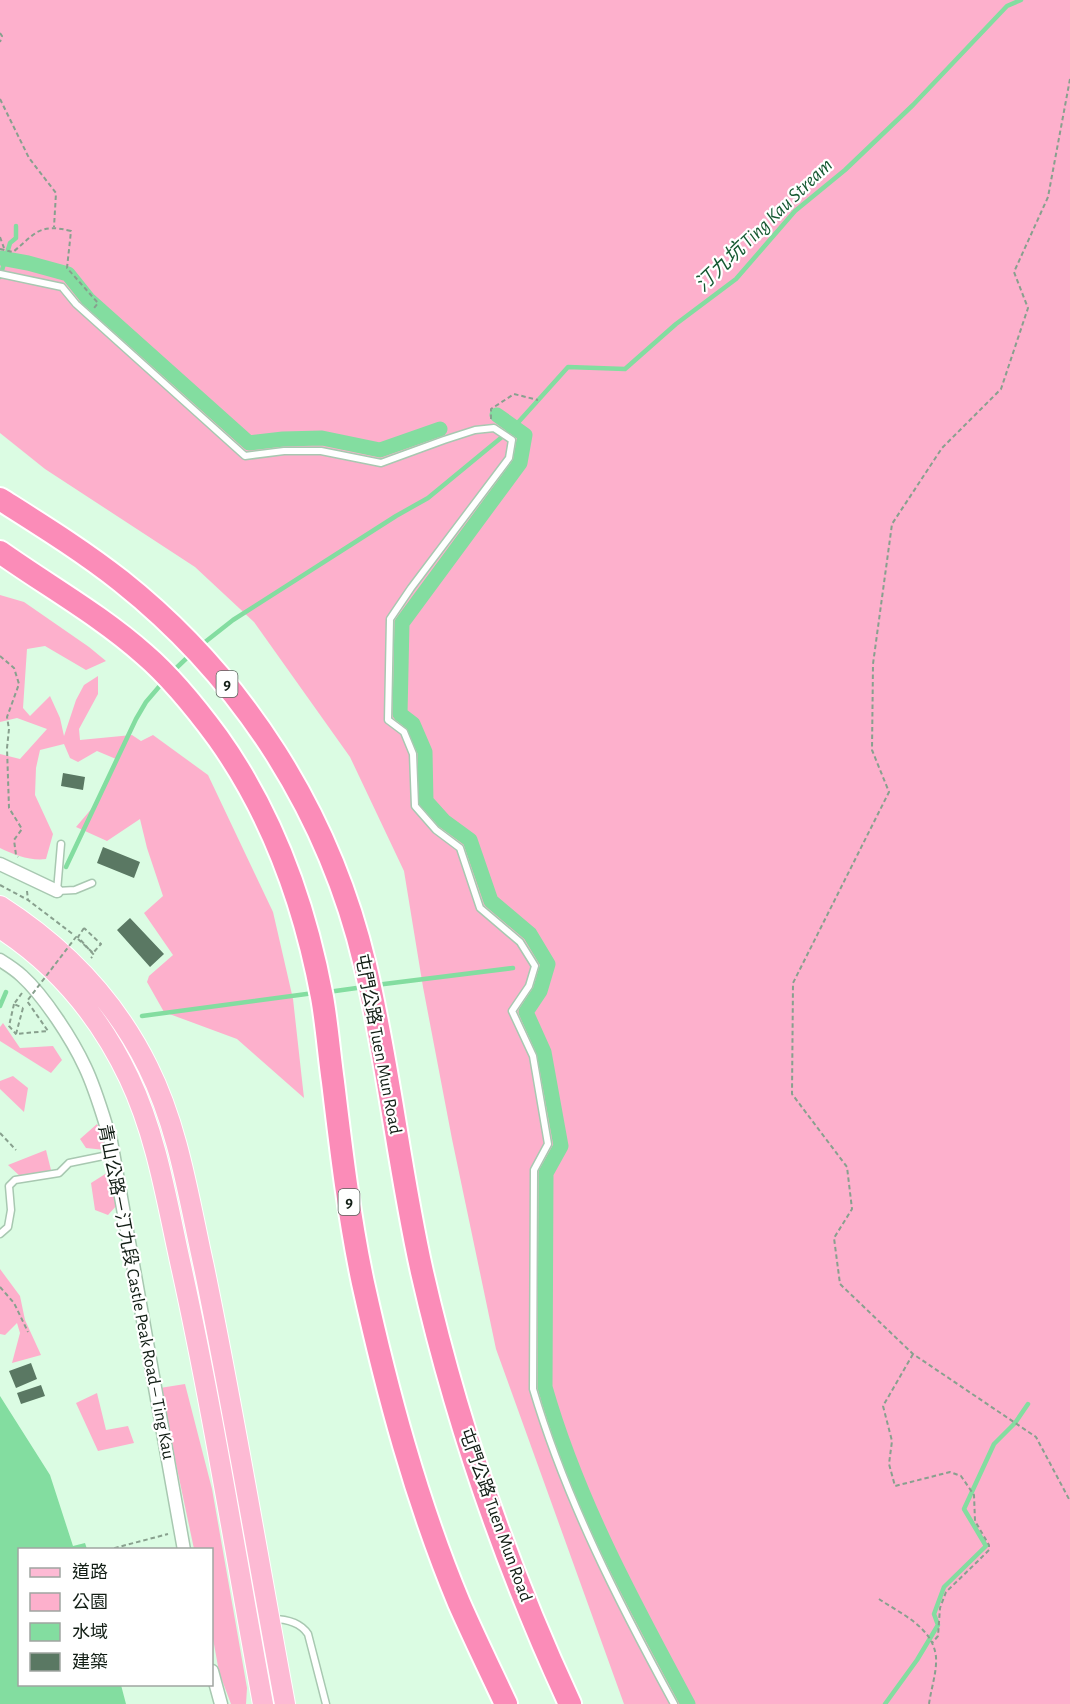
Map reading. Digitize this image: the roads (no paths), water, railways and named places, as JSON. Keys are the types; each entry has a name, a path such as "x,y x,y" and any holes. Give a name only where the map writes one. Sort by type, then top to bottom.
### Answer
{"highway":[{"name":"屯門公路 Tuen Mun Road","path":"0,499 119,579 149,604 213,668 244,706 268,741 318,827 350,911 364,962 378,1024 400,1161 420,1260 456,1404 477,1474 518,1582 570,1704"},
{"name":"9","path":"0,552 116,631 170,679 218,739 239,771 282,856 312,952 323,1000 348,1197 363,1281 391,1395 415,1480 459,1602 506,1704"},
{"path":"0,560 22,568"}],"main road":[{"path":"0,906 33,927 73,961 102,994 129,1032 149,1067 165,1108 179,1153 213,1310 285,1704"},
{"path":"0,928 24,944 49,966 88,1008 124,1069 144,1116 157,1158 194,1323 263,1704"}],"street":[{"path":"0,864 57,891"},
{"name":"青山公路－汀九段 Castle Peak Road – Ting Kau","path":"0,960 21,974 47,1005 85,1066 104,1121 113,1154 184,1548"},
{"path":"213,1675 221,1704"}],"lane":[{"path":"0,274 62,287 76,304 245,456 284,451 321,451 381,463 482,429 494,428 512,440 509,458 390,619 388,720 404,732 413,754 415,806 436,830 460,848 480,908 520,942 535,966 529,986 512,1011 533,1056 548,1144 534,1170 533,1389 543,1422 582,1522 622,1608 674,1704"},
{"path":"61,844 57,891 75,890 92,883"},
{"path":"0,1234 8,1227 9,1186 15,1180 59,1173 69,1163 113,1154"},
{"path":"269,1618 292,1621 304,1628 308,1634 326,1704"}],"water":[{"path":"0,1396 50,1475 73,1546 85,1543 87,1548 18,1548 18,1686 121,1686 126,1704 0,1704"}],"waterway":[{"name":"汀九坑 Ting Kau Stream","path":"200,646 233,620 428,498 514,427 568,367 625,369 676,324 736,279 795,211 845,170 913,105 1007,6 1021,0"},
{"path":"0,277 10,243 16,238 16,226"},
{"path":"0,258 68,274 88,299 249,443 322,438 380,450 440,429"},
{"path":"497,415 525,435 520,463 402,623 400,714 413,724 425,752 426,801 444,821 470,840 491,901 530,934 548,964 540,991 526,1012 544,1052 561,1146 546,1173 545,1387 558,1429 590,1510 627,1588 688,1704"},
{"path":"171,673 191,654"},
{"path":"66,867 136,719 146,702 164,681"},
{"path":"376,985 513,968"},
{"path":"328,992 364,987"},
{"path":"0,1006 6,992"},
{"path":"142,1016 314,993"},
{"path":"885,1704 917,1660 938,1625 934,1614 944,1587 986,1546 964,1509 994,1444 1015,1423 1028,1404"}]}
